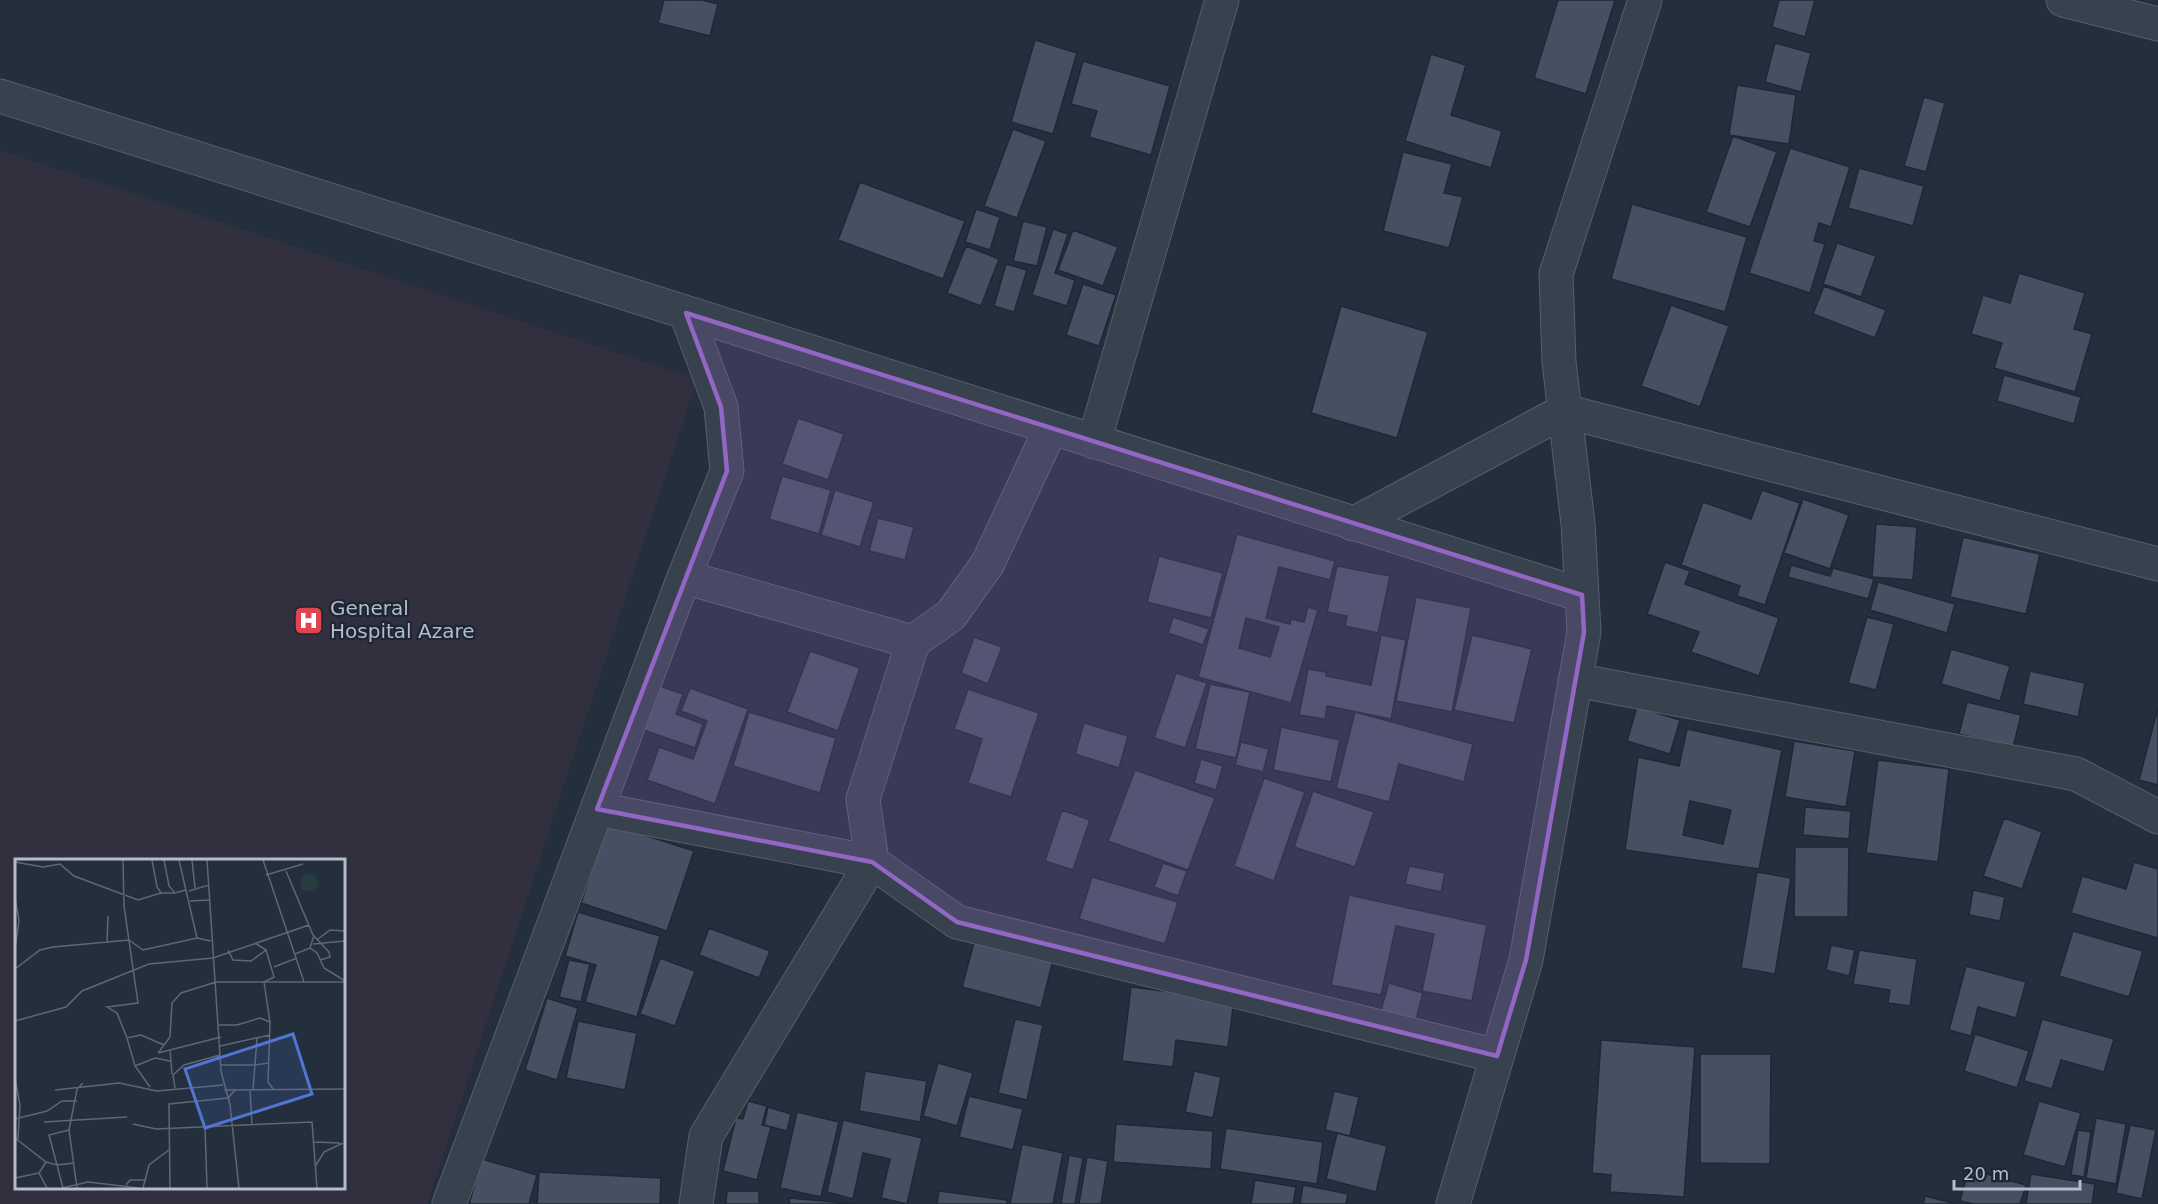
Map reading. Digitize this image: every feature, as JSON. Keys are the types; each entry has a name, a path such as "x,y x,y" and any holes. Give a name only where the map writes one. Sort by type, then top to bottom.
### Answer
{"street":[{"path":"1094,442 1222,0"},
{"path":"1453,1204 1526,960 1584,632 1578,524 1559,362 1556,274 1645,0"},
{"path":"2063,0 2151,15"},
{"path":"0,96 1582,595"},
{"path":"449,1204 684,577 728,471 721,407 686,313"},
{"path":"1353,524 1564,411 2158,564"},
{"path":"696,1204 706,1136 872,861 863,799 914,642 951,615 988,563 1051,428"},
{"path":"684,577 914,642"},
{"path":"1575,680 2076,774 2158,817"},
{"path":"597,809 872,861 957,922 1497,1056"}],"highlighted area":[{"path":"686,313 1582,595 1584,632 1526,960 1497,1056 957,922 872,862 597,809 727,471 721,407"}],"shaded area":[{"name":"General Hospital Azare","path":"0,150 697,379 427,1204 0,1204"}],"building":[{"path":"664,0 702,0 718,4 710,36 658,23"},
{"path":"1558,0 1615,0 1586,94 1534,78"},
{"path":"1779,0 1815,0 1805,37 1772,27"},
{"path":"1035,40 1077,53 1053,134 1011,122"},
{"path":"1775,43 1811,53 1801,92 1765,82"},
{"path":"1431,54 1466,65 1451,115 1502,131 1491,168 1405,141"},
{"path":"1083,61 1170,86 1151,155 1089,137 1097,111 1071,104"},
{"path":"1737,85 1796,95 1789,144 1729,135"},
{"path":"1924,97 1945,103 1926,172 1904,166"},
{"path":"1013,129 1046,141 1017,218 984,206"},
{"path":"1733,136 1777,152 1750,227 1706,212"},
{"path":"1790,148 1850,167 1831,227 1819,223 1814,241 1825,244 1810,293 1749,273"},
{"path":"1403,152 1452,164 1444,193 1463,197 1449,248 1383,231"},
{"path":"1859,168 1924,186 1913,226 1848,208"},
{"path":"860,182 965,221 943,279 838,240"},
{"path":"1632,204 1747,237 1725,312 1611,279"},
{"path":"976,209 1000,217 990,250 965,242"},
{"path":"1023,221 1047,227 1037,266 1013,261"},
{"path":"1053,229 1068,234 1055,273 1075,280 1067,306 1032,295"},
{"path":"1073,230 1118,247 1103,286 1058,270"},
{"path":"1837,243 1876,256 1861,297 1823,284"},
{"path":"966,246 999,259 981,306 947,293"},
{"path":"1006,264 1027,270 1014,312 994,306"},
{"path":"2019,273 2085,293 2074,329 2092,334 2075,392 1994,368 2002,343 1971,334 1983,295 2010,303"},
{"path":"1083,284 1116,295 1099,346 1066,335"},
{"path":"1824,286 1886,310 1875,338 1813,314"},
{"path":"1671,305 1729,326 1700,407 1641,386"},
{"path":"1341,306 1428,332 1397,438 1311,413"},
{"path":"2004,375 2081,397 2074,424 1997,401"},
{"path":"798,418 844,434 828,480 782,464"},
{"path":"782,476 831,490 819,534 769,519"},
{"path":"835,490 874,502 860,547 821,535"},
{"path":"1762,490 1800,503 1765,605 1737,596 1740,586 1681,565 1703,502 1751,519"},
{"path":"1803,499 1849,515 1830,569 1784,553"},
{"path":"878,518 914,527 905,560 869,551"},
{"path":"1876,524 1917,527 1913,580 1872,577"},
{"path":"1237,534 1335,561 1330,580 1279,567 1266,618 1290,624 1291,619 1304,622 1308,607 1318,610 1291,703 1198,677","holes":["1246,618 1279,627 1270,657 1239,648"]},
{"path":"1963,537 2040,554 2026,614 1950,597"},
{"path":"1159,556 1223,573 1211,618 1147,602"},
{"path":"1665,562 1690,571 1685,584 1779,618 1759,676 1691,652 1699,632 1647,614"},
{"path":"1791,565 1830,576 1833,568 1874,579 1868,599 1788,577"},
{"path":"1337,566 1390,576 1378,633 1345,626 1347,616 1327,612"},
{"path":"1878,582 1955,604 1947,633 1870,610"},
{"path":"1416,597 1471,608 1452,712 1396,701"},
{"path":"1173,617 1209,629 1203,645 1168,633"},
{"path":"1867,617 1894,624 1876,690 1848,683"},
{"path":"1381,635 1406,640 1391,719 1327,706 1325,719 1299,715 1308,669 1326,672 1326,676 1371,685"},
{"path":"1472,635 1532,649 1514,723 1454,710"},
{"path":"974,637 1002,647 988,684 961,673"},
{"path":"1951,649 2010,666 2000,701 1941,684"},
{"path":"810,651 860,668 838,731 787,712"},
{"path":"2030,671 2085,683 2078,717 2023,704"},
{"path":"1176,673 1207,683 1185,748 1154,738"},
{"path":"651,683 683,694 676,714 703,724 695,748 635,727"},
{"path":"1210,684 1250,692 1236,758 1195,749"},
{"path":"690,688 748,709 715,804 647,780 659,747 693,759 707,721 681,711"},
{"path":"968,689 1039,713 1011,797 968,783 982,739 954,729"},
{"path":"1967,702 2021,715 2013,747 1959,734"},
{"path":"1637,707 1680,720 1670,754 1627,741"},
{"path":"2158,708 2158,785 2139,780"},
{"path":"749,712 836,738 820,793 733,766"},
{"path":"1355,712 1473,744 1464,782 1399,764 1389,802 1336,788"},
{"path":"1084,723 1128,736 1119,768 1075,754"},
{"path":"1281,727 1340,740 1331,782 1273,770"},
{"path":"1687,729 1782,750 1759,869 1625,850 1638,757 1679,766","holes":["1690,801 1731,810 1723,844 1683,835"]},
{"path":"1794,741 1855,751 1846,807 1785,797"},
{"path":"1241,742 1269,749 1263,772 1235,765"},
{"path":"1201,759 1223,766 1216,790 1194,783"},
{"path":"1878,760 1949,769 1938,862 1866,853"},
{"path":"1135,770 1215,798 1188,870 1108,841"},
{"path":"1264,778 1305,792 1274,881 1234,866"},
{"path":"1313,791 1374,812 1355,867 1294,847"},
{"path":"1805,807 1851,811 1849,839 1803,835"},
{"path":"1062,810 1090,820 1073,870 1045,861"},
{"path":"2004,818 2042,832 2022,889 1983,876"},
{"path":"607,823 694,851 667,931 581,903"},
{"path":"1795,847 1849,847 1848,917 1794,917"},
{"path":"2134,862 2158,869 2158,938 2071,913 2082,876 2126,889"},
{"path":"1163,863 1187,871 1178,896 1154,887"},
{"path":"1409,866 1445,873 1441,892 1405,884"},
{"path":"1757,872 1791,878 1775,974 1741,968"},
{"path":"1092,877 1178,902 1165,944 1079,919"},
{"path":"1973,890 2005,897 2000,921 1969,915"},
{"path":"1349,895 1487,925 1472,1001 1422,991 1434,934 1396,926 1381,995 1331,985"},
{"path":"578,912 660,936 637,1017 585,1002 596,965 565,956"},
{"path":"709,928 770,951 759,978 699,955"},
{"path":"2073,931 2143,951 2129,997 2059,976"},
{"path":"975,939 1053,960 1041,1008 962,987"},
{"path":"1831,945 1855,950 1849,976 1826,970"},
{"path":"1859,950 1917,959 1910,1006 1888,1003 1890,990 1853,984"},
{"path":"660,958 695,971 675,1026 640,1014"},
{"path":"569,960 590,964 581,1002 559,997"},
{"path":"1966,966 2026,982 2016,1018 1978,1007 1971,1036 1949,1030"},
{"path":"1389,983 1423,993 1415,1023 1380,1013"},
{"path":"1131,987 1234,1000 1228,1047 1176,1040 1173,1067 1122,1061"},
{"path":"547,998 578,1008 557,1080 525,1070"},
{"path":"1015,1019 1043,1025 1027,1100 998,1093"},
{"path":"2042,1019 2114,1039 2104,1072 2061,1060 2052,1089 2024,1081"},
{"path":"578,1021 637,1033 625,1090 566,1078"},
{"path":"1975,1034 2029,1051 2017,1088 1964,1071"},
{"path":"1601,1040 1695,1047 1684,1197 1610,1192 1611,1175 1592,1173"},
{"path":"1700,1054 1771,1054 1770,1164 1700,1163"},
{"path":"938,1063 973,1073 957,1126 923,1116"},
{"path":"865,1071 927,1081 920,1122 859,1111"},
{"path":"1194,1071 1221,1077 1213,1118 1185,1112"},
{"path":"1334,1091 1359,1097 1350,1136 1325,1130"},
{"path":"969,1096 1023,1109 1013,1150 959,1137"},
{"path":"748,1101 767,1106 762,1125 771,1127 757,1180 723,1171 736,1118 743,1119"},
{"path":"2039,1101 2081,1113 2065,1167 2023,1155"},
{"path":"768,1107 791,1114 787,1131 764,1125"},
{"path":"797,1112 839,1122 821,1197 780,1188"},
{"path":"2096,1118 2126,1124 2116,1184 2086,1178"},
{"path":"843,1120 922,1138 907,1204 881,1198 890,1159 863,1153 853,1199 827,1192"},
{"path":"1116,1124 1213,1131 1211,1169 1113,1162"},
{"path":"2130,1125 2156,1130 2142,1199 2116,1193"},
{"path":"1226,1128 1323,1142 1317,1184 1220,1169"},
{"path":"2078,1130 2091,1132 2084,1177 2071,1175"},
{"path":"1337,1133 1387,1146 1376,1192 1326,1179"},
{"path":"1022,1144 1063,1153 1053,1204 1010,1204"},
{"path":"1069,1155 1083,1158 1075,1204 1061,1204"},
{"path":"1087,1157 1108,1161 1101,1204 1079,1204"},
{"path":"482,1159 537,1175 529,1204 469,1204"},
{"path":"1969,1169 2026,1185 2020,1204 1973,1204 1960,1201"},
{"path":"539,1172 661,1178 660,1204 537,1204"},
{"path":"2031,1174 2095,1184 2092,1204 2026,1204"},
{"path":"1255,1180 1296,1187 1293,1204 1251,1204"},
{"path":"1303,1185 1348,1194 1346,1204 1300,1204"},
{"path":"727,1191 759,1191 759,1204 726,1204"},
{"path":"939,1191 1007,1200 1007,1204 937,1204"},
{"path":"1925,1196 1956,1204 1923,1204"},
{"path":"790,1198 856,1204 789,1204"}],"place":[{"name":"General Hospital Azare","path":"309,620"}]}
